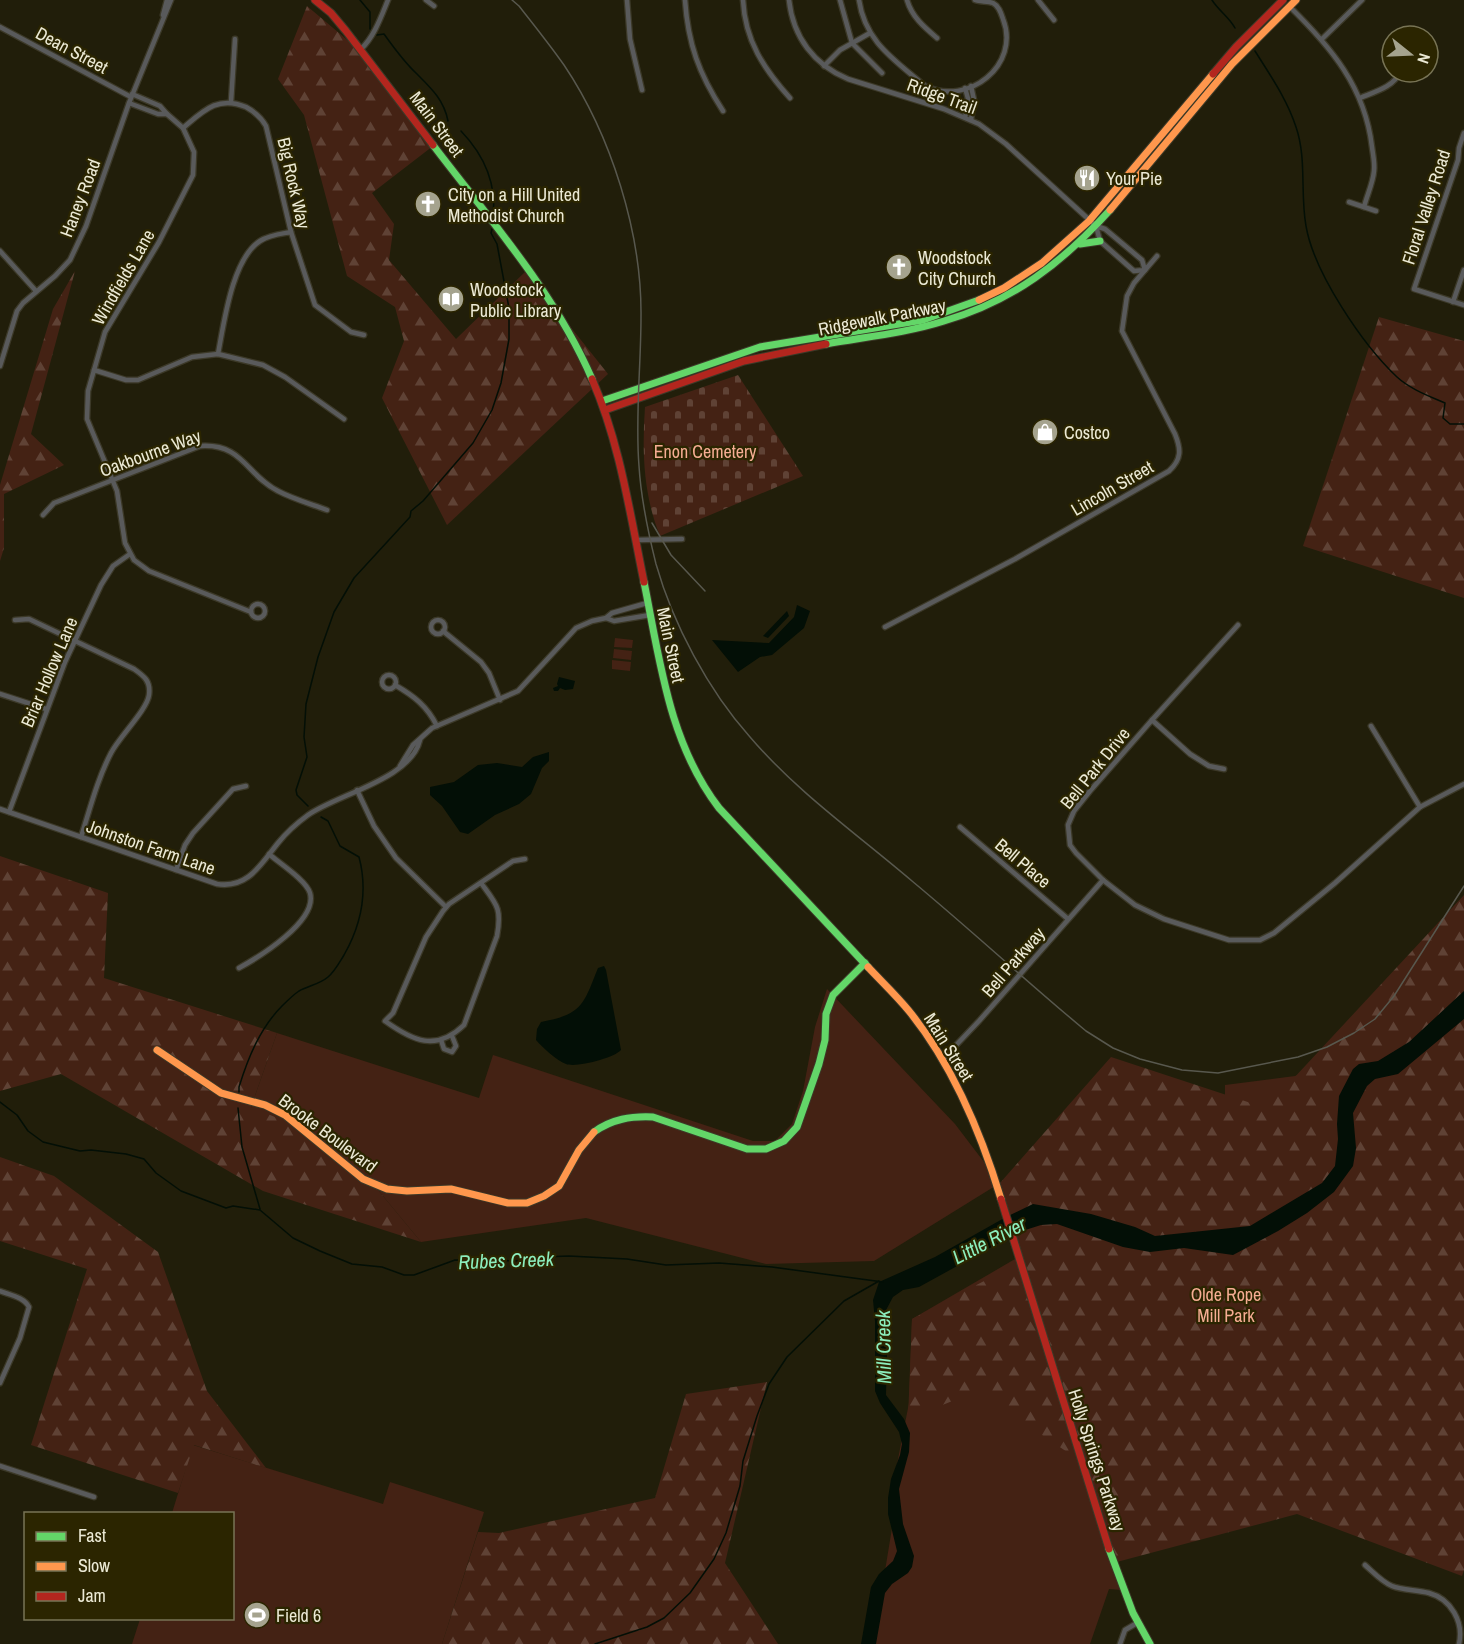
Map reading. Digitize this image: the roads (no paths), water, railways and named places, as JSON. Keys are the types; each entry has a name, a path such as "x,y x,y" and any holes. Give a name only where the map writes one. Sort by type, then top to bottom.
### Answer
{"main road":[{"name":"Main Street","path":"315,0 339,22 361,49 553,305 579,348 602,401 616,445 647,603 680,743 701,784 719,808 909,1011 942,1060 973,1118 997,1186 1026,1282"},
{"name":"Ridgewalk Parkway","path":"602,401 760,347 901,325 923,320 986,298 1024,276 1065,244 1089,221 1236,47 1285,2 1296,0"},
{"name":"Ridgewalk Parkway","path":"605,410 762,356 902,333 951,320 990,305 1025,286 1078,245 1096,226 1285,2"},
{"path":"1078,245 1101,241"},
{"name":"Brooke Boulevard","path":"157,1050 221,1093 265,1105 285,1115 376,1187 402,1193 455,1189 508,1203 526,1203 548,1194 559,1186 590,1135 604,1124 623,1117 639,1115 653,1117 747,1149 766,1149 775,1147 784,1141 797,1127 819,1064 825,1040 826,1014 832,995 865,963"},
{"name":"Holly Springs Parkway","path":"1026,1282 1110,1551 1137,1623 1150,1644"}],"street":[{"name":"Haney Road","path":"0,366 17,311 70,260 86,226 131,96 169,0"},
{"path":"361,49 370,38 388,0"},
{"path":"426,0 434,6"},
{"path":"627,0 630,39 642,90"},
{"path":"685,0 687,25 696,60 705,82 723,111"},
{"path":"743,0 745,22 757,56 790,98"},
{"name":"Ridge Trail","path":"789,0 793,23 800,38 808,51 824,66 848,79 968,118 998,137 1089,221 1105,229 1142,260 1146,270"},
{"path":"840,0 852,42 882,73"},
{"path":"859,0 876,44 925,86 944,92 956,92 986,80 994,73 1003,51 1006,28 999,8 993,3 975,0"},
{"path":"907,0 910,9 922,25 937,38"},
{"path":"1038,0 1054,20"},
{"path":"1322,39 1362,0"},
{"path":"1285,2 1322,39 1342,65 1360,98 1370,131 1375,169 1364,207"},
{"name":"Dean Street","path":"0,27 131,96"},
{"path":"824,66 834,54 870,33"},
{"path":"131,96 160,106 183,128 205,110 217,104 231,102 235,39"},
{"path":"1360,98 1390,84"},
{"path":"968,118 974,100 971,86"},
{"path":"965,88 969,102 968,118"},
{"name":"Big Rock Way","path":"231,102 254,111 266,126 291,232 309,293 315,305 351,332 364,335"},
{"path":"129,103 158,114 167,114"},
{"name":"Windfields Lane","path":"130,554 125,543 120,500 87,419 88,391 105,332 113,315 159,242 193,175 194,152 183,128"},
{"name":"Floral Valley Road","path":"1453,302 1414,289 1458,160 1464,133"},
{"path":"1458,160 1464,162"},
{"path":"1348,202 1376,211"},
{"path":"1096,226 1101,241 1134,271 1146,270"},
{"path":"218,354 229,303 248,253 258,242 272,235 291,232"},
{"path":"0,250 36,291"},
{"name":"Lincoln Street","path":"885,627 1015,559 1160,476 1176,464 1180,447 1175,434 1122,331 1127,296 1134,283 1157,256"},
{"path":"1464,270 1453,302 1464,305"},
{"path":"94,370 126,380 138,380 192,357 218,354 263,365 285,377 344,419"},
{"name":"Oakbourne Way","path":"43,515 54,503 200,446 214,445 229,450 276,490 327,510"},
{"path":"636,540 682,539"},
{"path":"130,554 138,564 149,571 251,612"},
{"name":"Briar Hollow Lane","path":"9,812 46,709 75,641 107,574 119,560 130,554"},
{"name":"Johnston Farm Lane","path":"0,809 217,884 232,885 249,878 284,836 306,816 330,801 380,781 400,766 413,745 432,728 519,691 572,631 586,623 606,618 612,613 647,603"},
{"name":"Johnston Farm Lane","path":"606,618 614,621 650,615"},
{"path":"15,620 29,619 134,669 150,684 148,701 112,750 81,837"},
{"name":"Bell Park Drive","path":"1238,625 1074,811 1068,825 1070,845 1103,880 1135,905 1164,919 1229,940 1260,940 1274,933 1335,883 1420,807 1464,784"},
{"path":"443,632 482,662 500,700"},
{"path":"395,686 413,695 423,704 437,726"},
{"path":"0,694 46,709"},
{"path":"1152,720 1190,754 1209,766 1224,769"},
{"path":"1371,726 1420,807"},
{"path":"176,870 185,845 193,833 233,789 246,786"},
{"path":"357,790 374,826 390,851 447,907"},
{"name":"Bell Place","path":"960,827 1068,919"},
{"path":"239,968 279,943 302,918 310,904 310,894 305,885 269,854"},
{"path":"481,883 498,907 500,921 497,936 464,1025 452,1036 441,1040 428,1041 414,1038 385,1021 393,1013 426,937 447,907 481,883 513,861 525,860"},
{"name":"Bell Parkway","path":"942,1060 979,1022 1103,880"},
{"path":"441,1040 444,1049 452,1052 456,1046 452,1036"},
{"path":"0,1291 20,1298 29,1307 20,1338 0,1383"},
{"path":"0,1466 94,1497"},
{"path":"1365,1565 1393,1587 1431,1593 1440,1598 1460,1617 1459,1644"},
{"path":"1120,1644 1125,1630 1137,1623"}],"water":[{"path":"797,605 810,611 804,628 772,655 760,657 738,672 712,640 769,643 794,617"},
{"path":"787,611 789,616 768,638 763,636"},
{"path":"559,677 575,681 573,689 560,688 554,691 553,688 558,686"},
{"path":"549,752 549,761 542,768 531,794 519,804 495,815 468,834 460,832 442,806 430,795 430,787 454,782 478,765 497,763 522,767 533,757"},
{"path":"604,966 621,1050 595,1062 578,1065 566,1064 550,1054 536,1040 537,1029 541,1022 566,1015 580,1006 598,968"},
{"name":"Mill Creek","path":"1464,991 1464,1019 1398,1074 1375,1079 1367,1086 1353,1113 1356,1148 1353,1166 1334,1192 1307,1213 1278,1231 1233,1255 1184,1248 1150,1252 1123,1247 1057,1224 1041,1225 1019,1232 919,1287 903,1290 893,1297 885,1312 886,1395 904,1419 910,1433 909,1452 899,1489 903,1524 914,1556 908,1573 892,1584 885,1593 876,1644 861,1644 871,1587 879,1574 893,1561 897,1551 888,1514 888,1498 891,1479 902,1444 899,1432 875,1391 873,1300 879,1282 935,1257 1033,1204 1091,1214 1135,1227 1155,1236 1250,1226 1322,1183 1335,1166 1339,1096 1353,1069 1359,1064 1378,1061 1409,1042"}],"waterway":[{"path":"360,0 370,12 370,29"},
{"path":"1212,0 1235,28"},
{"path":"377,35 384,34 404,60 432,89 448,121"},
{"path":"1255,51 1283,97 1296,127 1301,151 1306,226 1311,245 1329,286 1355,328 1397,377 1414,389 1445,403 1443,418 1450,424 1464,424"},
{"path":"461,131 476,150 487,170 493,193 493,217"},
{"path":"308,806 297,795 296,790 307,757 304,737 306,704 318,657 334,612 354,578 473,443 492,410 501,383 509,339 509,308 497,244 491,233 492,229"},
{"path":"239,1092 251,1054 267,1024 295,994 328,977 333,972 350,944 359,920 363,895 359,857 340,846 328,821 321,817"},
{"name":"Rubes Creek","path":"0,1102 17,1115 28,1131 43,1142 80,1151 126,1154 144,1159 156,1173 181,1191 226,1208 233,1206 260,1210 293,1238 320,1251 352,1264 382,1267 404,1275 414,1275 455,1260 525,1261 542,1257 569,1256 627,1259 666,1265 719,1263 772,1267 883,1282"},
{"path":"238,1108 242,1147 260,1209"},
{"name":"Little River","path":"595,1644 647,1627 664,1618 690,1593 714,1559 726,1533 740,1486 743,1461 769,1384 787,1357 844,1301 879,1281"}],"railway":[{"path":"512,0 553,50 581,92 609,153 629,219 640,285 638,429 640,478 648,528 663,587 682,633 720,699 750,737 787,776 1086,1031 1113,1048 1140,1059 1182,1070 1218,1073 1298,1057 1327,1047 1354,1033 1375,1019 1394,996 1464,886"},
{"path":"652,523 671,555 705,591"}],"place":[{"name":"Your Pie","path":"1087,178"},
{"name":"City on a Hill United Methodist Church","path":"428,204"},
{"name":"Woodstock City Church","path":"899,267"},
{"name":"Woodstock Public Library","path":"451,299"},
{"name":"Costco","path":"1045,432"},
{"name":"Field 6","path":"257,1615"}],"park label":[{"name":"Enon Cemetery","path":"705,451"},
{"name":"Olde Rope Mill Park","path":"1226,1304"}]}
